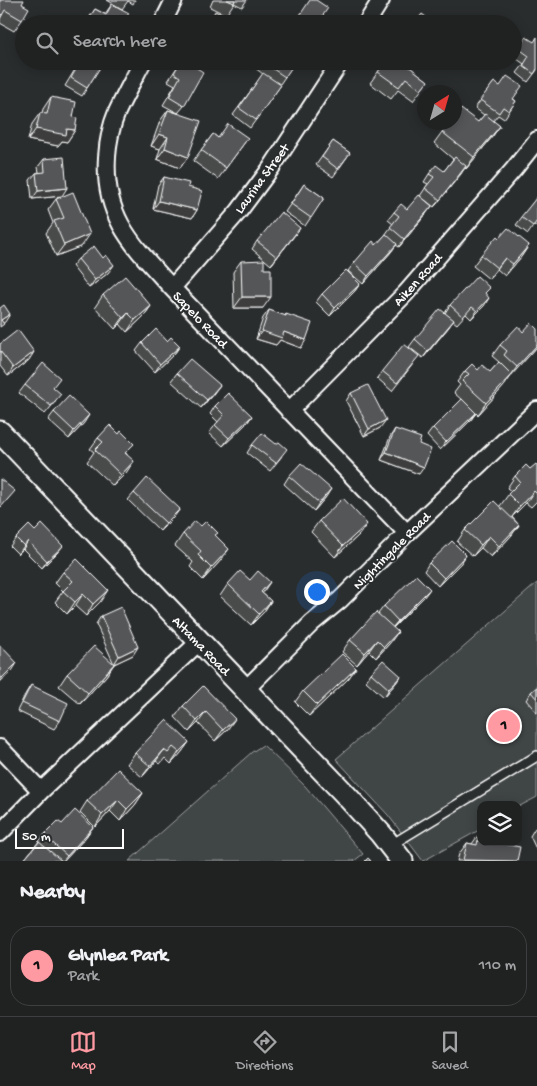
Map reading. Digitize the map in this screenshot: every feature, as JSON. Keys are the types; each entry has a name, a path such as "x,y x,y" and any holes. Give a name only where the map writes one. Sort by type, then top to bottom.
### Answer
{"street":[{"path":"166,15 174,0"},
{"path":"372,15 381,0"},
{"name":"Sapelo Road","path":"138,70 116,113 108,139 108,193 116,218 136,247 172,288 407,533"},
{"name":"Laurina Street","path":"172,288 239,211 335,70"},
{"name":"Aiken Road","path":"289,411 406,293 537,140"},
{"name":"Nightingale Road","path":"245,690 312,623 340,600 407,533 537,410"},
{"name":"Altama Road","path":"0,432 344,793 396,853"},
{"path":"0,833 199,642"},
{"path":"0,748 41,792"}],"lane":[{"path":"396,853 537,756"}],"shaded area":[{"path":"537,583 537,797 522,805 522,801 477,801 477,831 423,861 388,815 336,759"},
{"path":"263,745 305,786 363,854 354,861 129,861 252,752"}],"building":[{"path":"0,0 24,0 22,4 29,8 25,15 15,16 5,10 0,19"},
{"path":"310,0 316,0 328,8 323,15 300,15"},
{"path":"112,4 129,13 128,15 106,15"},
{"path":"95,9 106,15 91,15"},
{"path":"215,11 223,15 213,15"},
{"path":"526,37 534,42 537,37 537,69 534,74 523,66 529,56 522,51 522,42"},
{"path":"76,70 98,70 87,88 71,78"},
{"path":"176,70 200,70 203,72 184,106 169,97 180,77 174,73"},
{"path":"274,70 290,70 285,77"},
{"path":"379,70 414,70 428,81 425,85 417,85 417,87 406,78 399,87 378,72"},
{"path":"263,73 281,85 256,120 239,108"},
{"path":"507,76 522,86 513,99 516,101 509,111 503,107 499,113 480,100 494,82 500,86"},
{"path":"51,97 76,102 73,117 77,118 75,130 67,129 66,135 36,129 40,113 47,114"},
{"path":"168,110 201,121 188,157 165,148 168,137 159,134"},
{"path":"462,110 478,122 485,114 500,126 474,157 442,132 444,130 462,130"},
{"path":"228,124 248,138 226,168 201,150 213,134 218,138"},
{"path":"333,141 350,153 338,169 322,157"},
{"path":"64,157 67,188 38,191 36,173 45,172 44,159"},
{"path":"455,157 466,166 440,200 425,188 434,177 429,174 436,165 444,171"},
{"path":"164,177 189,183 188,187 202,191 197,210 159,201"},
{"path":"304,184 324,198 311,218 291,204"},
{"path":"73,192 90,234 64,245 54,221 64,218 56,199"},
{"path":"419,195 432,206 404,239 390,227 399,216 394,212 401,204 407,209"},
{"path":"537,197 537,221 533,226 521,217"},
{"path":"281,212 300,228 277,257 257,241"},
{"path":"508,228 529,245 513,264 505,258 497,268 481,255 497,236 499,238"},
{"path":"386,234 397,244 368,276 354,263 373,241 376,245"},
{"path":"94,246 103,258 106,255 114,265 95,280 78,259"},
{"path":"264,260 264,269 271,269 271,297 242,297 241,261"},
{"path":"346,270 360,284 335,308 322,294"},
{"path":"125,276 151,306 135,320 128,313 123,318 103,295"},
{"path":"477,276 490,288 485,293 489,298 477,311 472,307 463,317 450,305"},
{"path":"4,305 10,314 1,320 4,324 0,327 0,308"},
{"path":"440,309 454,320 428,351 415,339"},
{"path":"269,310 312,323 306,340 284,332 282,338 262,331"},
{"path":"531,323 537,329 537,345 517,367 504,355 507,351 500,345 518,326 523,332"},
{"path":"156,329 167,341 171,337 180,346 160,364 142,343"},
{"path":"18,330 34,352 13,368 0,351 0,344"},
{"path":"404,344 419,356 397,383 382,371"},
{"path":"190,359 220,385 207,400 177,373"},
{"path":"499,362 512,375 486,403 462,381 469,374 465,371 472,364 478,370 482,365 490,372"},
{"path":"43,363 60,378 53,387 61,394 51,406 25,385"},
{"path":"368,385 386,420 369,429 351,393"},
{"path":"228,393 252,416 229,438 215,425 224,415 215,406"},
{"path":"69,396 89,415 74,431 54,412"},
{"path":"462,399 476,413 446,442 433,428"},
{"path":"110,425 119,434 121,431 134,444 125,453 134,461 121,475 95,450 103,442 98,438"},
{"path":"395,429 421,438 419,444 431,449 424,467 386,452"},
{"path":"262,433 276,444 279,442 287,449 276,463 252,445"},
{"path":"301,463 331,489 319,503 289,476"},
{"path":"536,464 537,494 534,491 520,506 508,494 520,482 515,476 526,465 530,469"},
{"path":"147,478 180,509 166,523 134,493"},
{"path":"0,479 15,491 1,507 0,506"},
{"path":"343,498 367,524 343,546 319,521"},
{"path":"494,501 519,525 499,546 489,536 481,545 465,530"},
{"path":"195,521 201,526 206,521 218,533 215,535 229,549 211,568 198,555 201,551 183,534"},
{"path":"42,524 63,546 47,561 28,541 24,546 16,538 29,525 35,531"},
{"path":"452,541 466,555 444,578 429,563"},
{"path":"77,559 108,590 93,604 83,594 75,602 63,591 73,581 63,572"},
{"path":"240,571 250,580 258,571 270,582 261,592 271,601 259,614 228,584"},
{"path":"416,575 430,589 398,621 384,606"},
{"path":"121,607 138,647 119,656 101,616"},
{"path":"376,612 398,632 384,647 377,640 365,653 350,640"},
{"path":"0,645 17,663 2,678 0,676"},
{"path":"94,646 114,664 88,693 67,674"},
{"path":"342,654 356,668 317,705 303,691"},
{"path":"383,660 401,676 389,689 371,673"},
{"path":"31,685 68,703 60,721 22,703"},
{"path":"203,686 235,719 223,730 206,712 197,721 183,706"},
{"path":"537,687 537,699 531,692"},
{"path":"166,720 189,742 179,752 173,747 168,753 164,750 150,766 135,753"},
{"path":"118,769 143,793 127,809 118,800 102,815 87,801"},
{"path":"75,810 93,827 67,856 44,835 58,821 62,824"},
{"path":"39,842 62,861 23,861"},
{"path":"467,843 477,846 520,847 517,861 463,860"}],"place":[{"name":"Glynlea Park","path":"504,726"}]}
